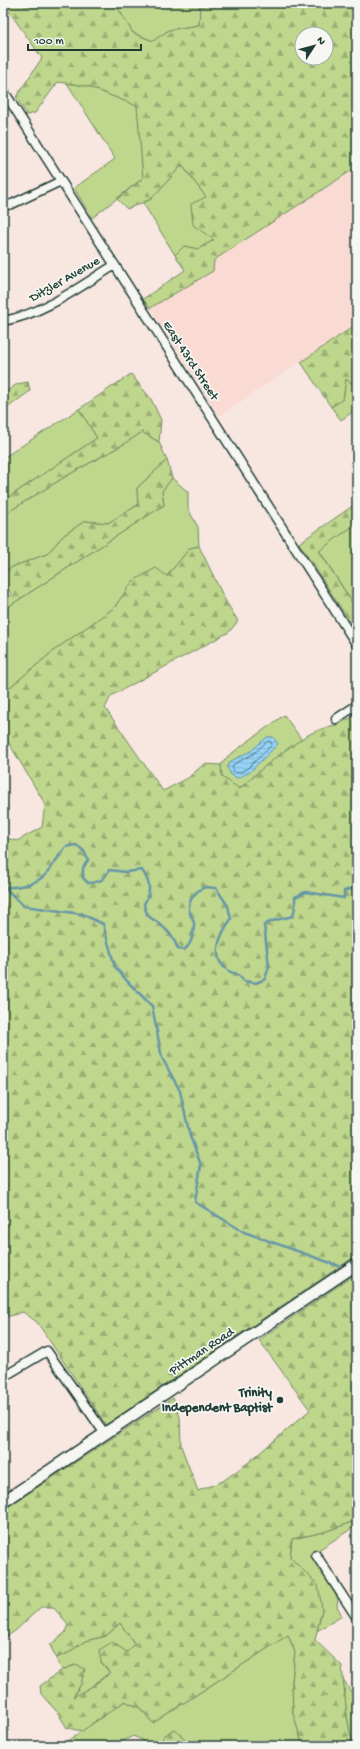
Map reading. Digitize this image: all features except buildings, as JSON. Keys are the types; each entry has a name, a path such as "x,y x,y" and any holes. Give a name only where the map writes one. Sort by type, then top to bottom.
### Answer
{"street":[{"name":"East 43rd Street","path":"4,93 357,645"},
{"path":"3,206 12,204 61,181"},
{"name":"Ditzler Avenue","path":"3,321 18,318 42,309 115,265"},
{"path":"336,719 357,705"},
{"name":"Pittman Road","path":"3,1502 357,1264"},
{"path":"3,1377 47,1351 105,1434"},
{"path":"316,1555 357,1618"}],"shaded area":[{"path":"357,167 357,324 219,416 150,308 213,271 213,260"}],"green space":[{"path":"3,3 115,3 133,33 153,41 169,30 199,25 200,8 198,3 357,3 357,167 214,260 213,271 150,308 143,299 185,270 175,255 184,246 198,249 214,240 193,225 191,204 206,197 182,165 151,199 127,209 117,199 143,178 137,106 87,86 58,82 35,113 27,115 16,97 42,58"},
{"path":"115,3 198,3 200,8 199,25 169,30 153,41 133,33"},
{"path":"67,83 87,86 138,106 143,178 92,218 74,188 115,159"},
{"path":"182,165 206,197 214,240 198,249 184,246 175,255 143,203 151,199"},
{"path":"357,324 357,387 346,379 343,399 331,407 301,362"},
{"path":"131,374 151,399 161,420 159,442 142,432 3,515 3,501 97,438 79,409"},
{"path":"346,379 357,387 357,409 341,420 331,407 343,399"},
{"path":"28,382 30,391 3,411 3,394 17,384"},
{"path":"79,409 97,438 3,501 3,458"},
{"path":"142,432 159,442 167,460 137,488 138,505 108,523 85,521 64,535 47,554 12,567 3,574 3,515"},
{"path":"167,460 172,478 162,491 164,505 3,610 3,600 12,595 3,579 3,574 12,567 47,554 64,535 85,521 108,523 138,505 137,488"},
{"path":"172,478 188,492 188,509 198,527 199,546 190,548 167,576 133,581 114,608 56,649 3,693 3,610 164,505 162,491"},
{"path":"357,503 357,523 319,551 357,610 357,633 299,543"},
{"path":"357,523 357,610 319,550"},
{"path":"199,546 225,600 238,621 229,632 111,696 105,708 163,791 188,778 204,764 221,765 222,777 240,789 272,760 308,735 351,718 357,714 357,1255 106,1425 37,1322 23,1312 3,1318 3,837 17,841 42,827 45,804 3,733 3,693 56,649 114,608 133,581 156,568 167,576 190,548"},
{"path":"284,715 302,740 257,773 239,789 222,777 221,765 228,756"},
{"path":"357,1273 357,1520 324,1532 292,1539 290,1557 318,1585 322,1609 315,1640 342,1666 347,1717 353,1746 303,1746 293,1713 292,1682 295,1652 288,1635 153,1723 140,1708 125,1701 82,1731 67,1728 58,1713 41,1694 40,1686 62,1670 75,1665 85,1669 81,1684 73,1697 91,1687 110,1673 101,1662 99,1650 112,1642 127,1652 135,1644 120,1623 106,1636 85,1641 68,1653 56,1658 50,1645 65,1633 68,1624 53,1607 41,1607 15,1631 3,1639 3,1510 173,1398 180,1417 181,1446 198,1491 223,1481 249,1462 310,1410 259,1340"},
{"path":"357,1520 357,1525 311,1555 338,1598 337,1606 342,1616 317,1631 322,1609 290,1557 292,1539 324,1532"},
{"path":"120,1623 135,1644 127,1652 101,1662 110,1672 91,1687 73,1698 81,1684 75,1665 62,1670 56,1658 68,1653 85,1641 106,1636"},
{"path":"288,1635 295,1652 292,1682 293,1713 303,1746 192,1746 174,1729 163,1737 161,1746 145,1746 142,1740 133,1736 123,1741 122,1746 60,1746 125,1701 140,1708 153,1723"},
{"path":"343,1679 357,1701 357,1746 353,1746 347,1717"},
{"path":"174,1729 192,1746 161,1746 163,1737"}],"water":[{"path":"267,737 273,737 278,744 250,772 238,778 231,775 227,767 231,761 251,751"}],"waterway":[{"path":"4,887 15,887 33,883 47,873 66,847 76,845 84,851 88,860 83,868 83,878 88,883 101,880 105,877 109,870 126,872 142,870 149,887 147,899 144,904 148,916 166,930 178,949 184,950 192,939 194,922 189,909 192,897 203,888 216,888 228,906 231,919 220,938 218,945 219,959 223,966 229,971 238,975 244,981 256,983 265,979 269,966 264,925 274,920 293,916 295,897 306,892 344,898 344,891 357,887"},
{"path":"5,888 24,906 82,914 103,924 115,967 152,1006 162,1058 180,1091 190,1136 201,1165 195,1202 244,1232 339,1266"}],"place":[{"name":"Trinity Independent Baptist","path":"280,1400"}]}
